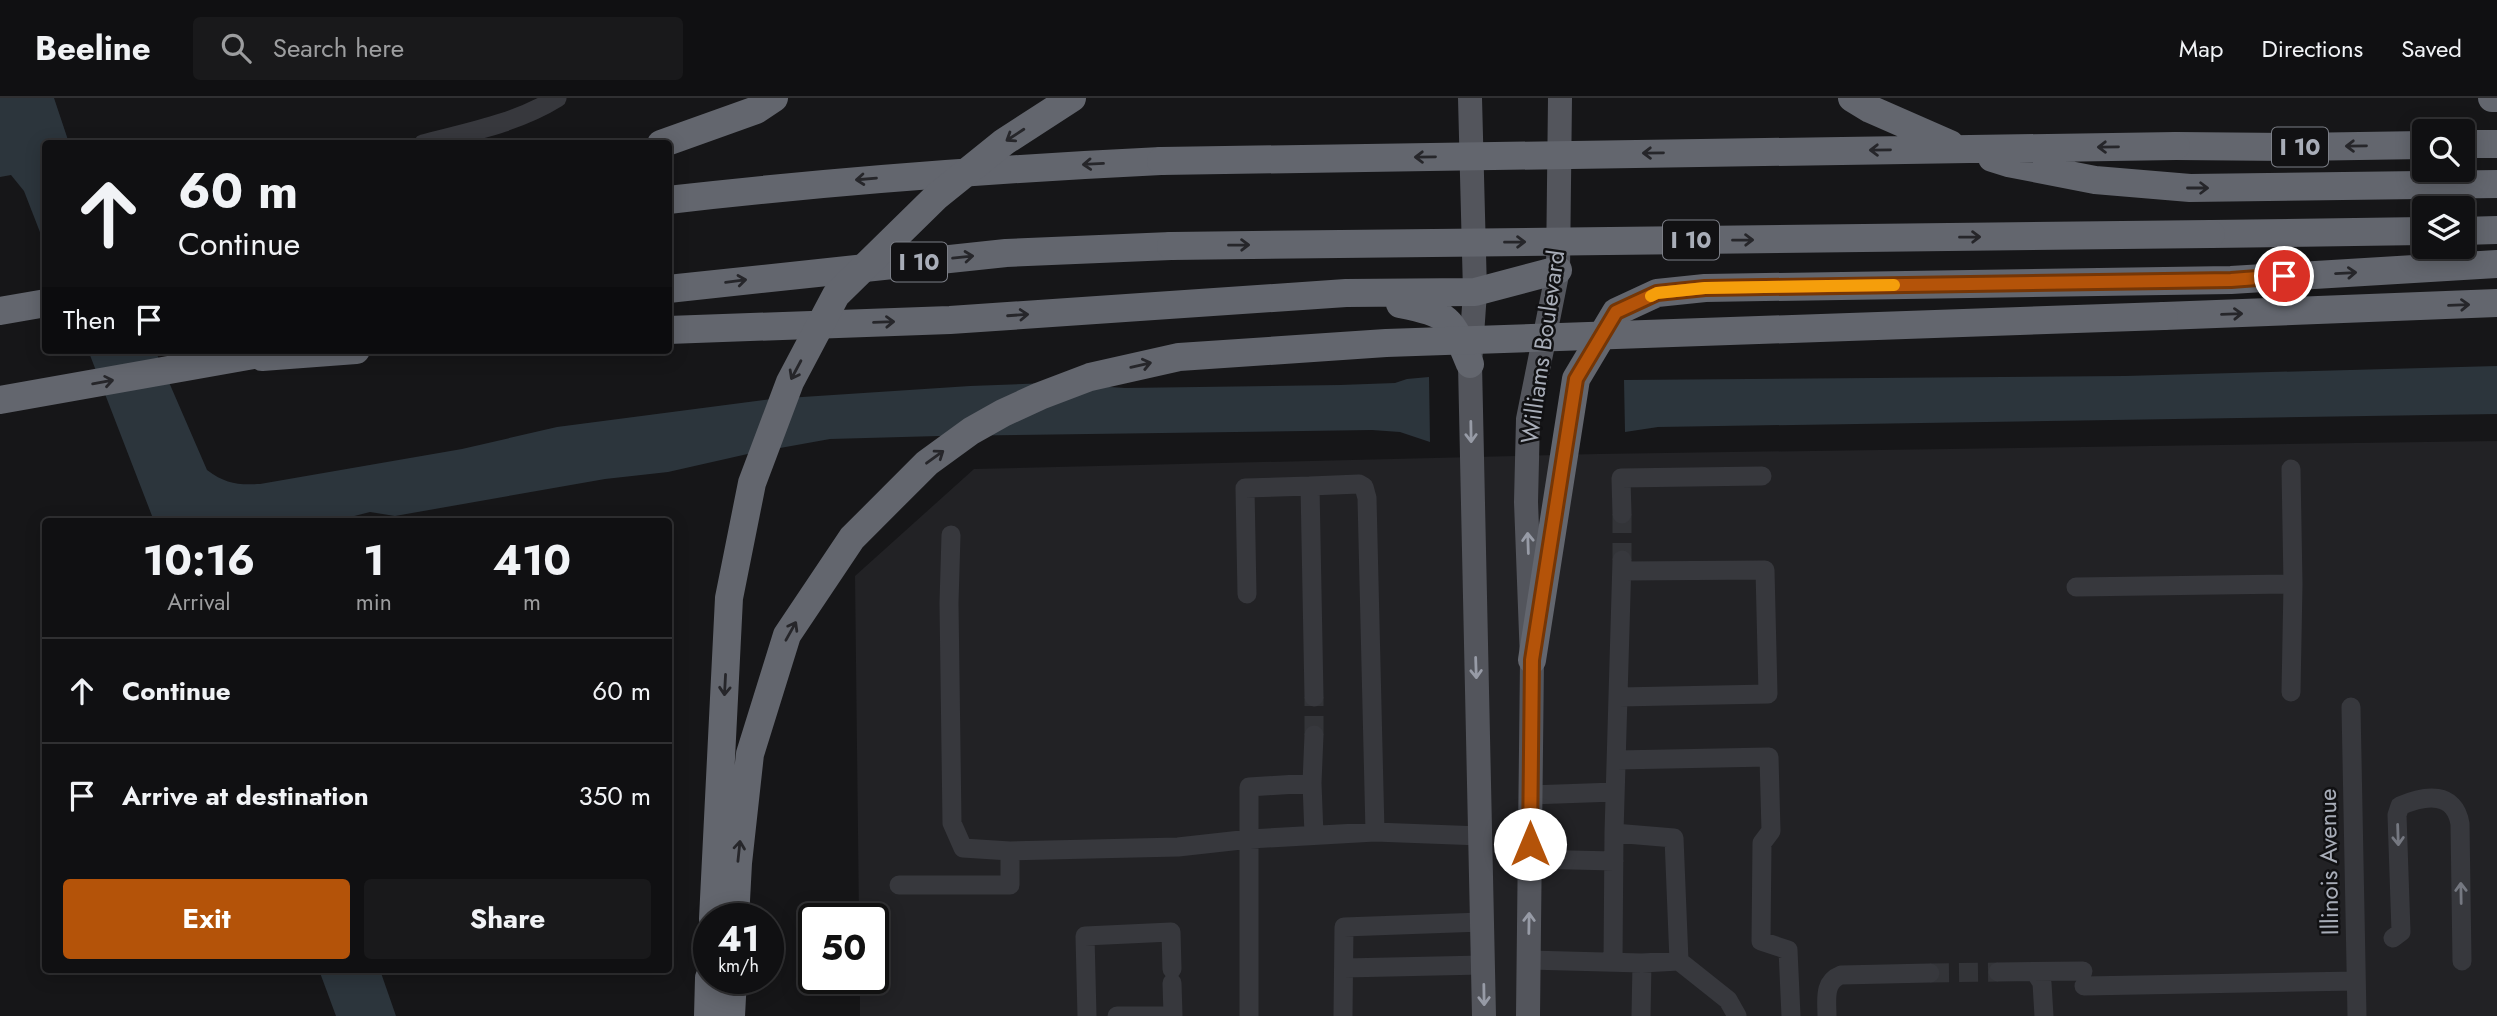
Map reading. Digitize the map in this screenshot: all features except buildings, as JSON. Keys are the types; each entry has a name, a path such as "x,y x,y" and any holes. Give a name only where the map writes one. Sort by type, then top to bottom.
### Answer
{"highway":[{"path":"672,140 756,110 774,98"},
{"path":"714,903 729,598 752,483 790,382 836,295 937,196 1004,142 1072,98"},
{"path":"1852,98 1938,140 1996,160 2095,180 2190,188 2497,184"},
{"path":"2475,144 2497,144"},
{"name":"I 10","path":"672,200 828,182 998,169 1161,161 2176,146 2412,145"},
{"path":"2475,231 2497,230"},
{"name":"I 10","path":"672,289 1006,253 1171,246 2412,231"},
{"path":"1532,660 1576,379 1616,312 1657,293 1705,288 2231,280 2497,264"},
{"path":"672,330 950,320 1346,293 1475,292 1558,271"},
{"path":"1346,293 1434,311 1455,327 1470,363"},
{"path":"736,903 750,754 787,635 852,538 927,463 971,431 1040,396 1090,377 1179,357 1386,343 2497,303"},
{"path":"1,311 42,304"},
{"path":"0,400 259,354"},
{"path":"232,359 301,354"},
{"path":"708,1016 709,994"},
{"path":"731,1016 732,994"}],"main road":[{"path":"1470,98 1475,292 1470,363 1484,1016"},
{"name":"Williams Boulevard","path":"1528,1016 1532,660 1526,502 1528,419 1558,271 1560,98"}],"street":[{"path":"439,140 538,110 557,98"},
{"path":"2291,469 2291,692"},
{"path":"1622,514 1621,478 1762,476"},
{"path":"1247,594 1245,488 1359,484 1364,487 1367,498 1375,832"},
{"path":"1310,486 1314,698"},
{"path":"951,535 949,617 953,823 964,848 1010,851 1178,847 1250,839 1375,832 1481,836"},
{"path":"1613,961 1615,792 1623,566 1765,570 1768,694 1619,697"},
{"path":"2076,587 2292,584"},
{"name":"Illinois Avenue","path":"2351,706 2357,1016"},
{"path":"1314,736 1314,835"},
{"path":"1617,760 1769,757 1771,831 1762,843 1761,941 1788,950 1791,1016"},
{"path":"1250,1016 1249,787 1312,783"},
{"path":"1530,795 1615,792"},
{"path":"2393,938 2401,932 2397,815 2400,806 2412,801 2432,799 2450,801 2458,810 2460,824 2462,961"},
{"path":"1614,833 1674,838 1679,961"},
{"path":"899,885 1010,885 1010,851"},
{"path":"1530,859 1614,861"},
{"path":"1343,1016 1344,927 1482,922"},
{"path":"1087,1016 1085,936 1171,932 1173,1015 1117,1016"},
{"path":"1529,960 1679,961 1728,1000 1737,1016"},
{"path":"1641,1016 1642,962"},
{"path":"1343,968 1483,965"},
{"path":"1998,972 2035,972 2083,979 2356,981"},
{"path":"2035,972 2042,983 2044,1016"},
{"path":"1827,1016 1827,991 1835,978 1850,975 1930,973"}],"shaded area":[{"path":"0,98 54,98 68,140 42,140 42,237 24,191 11,175 0,177"},
{"path":"90,354 157,354 207,470 226,481 245,484 260,484 462,449 557,427 772,399 1048,383 1125,388 1340,385 1395,383 1429,377 1430,442 1400,432 1372,430 830,439 668,472 605,479 395,516 370,512 347,518 153,518"},
{"path":"2497,366 2497,414 1658,427 1625,432 1624,380 2125,376"},
{"path":"2497,441 2497,1016 860,1016 860,994 889,994 889,903 859,903 855,576 974,469 1598,454"},
{"path":"320,973 381,973 396,1016 336,1016"}],"tunnel":[{"path":"1622,514 1622,560"},
{"path":"1314,697 1314,735"},
{"path":"1930,973 1998,972"}],"slow traffic":[{"path":"1651,296 1705,288 1894,285"}],"route":[{"path":"1530,844 1532,660 1559,478 1576,379 1616,312 1657,293 1705,288 2231,280 2284,276"}]}
